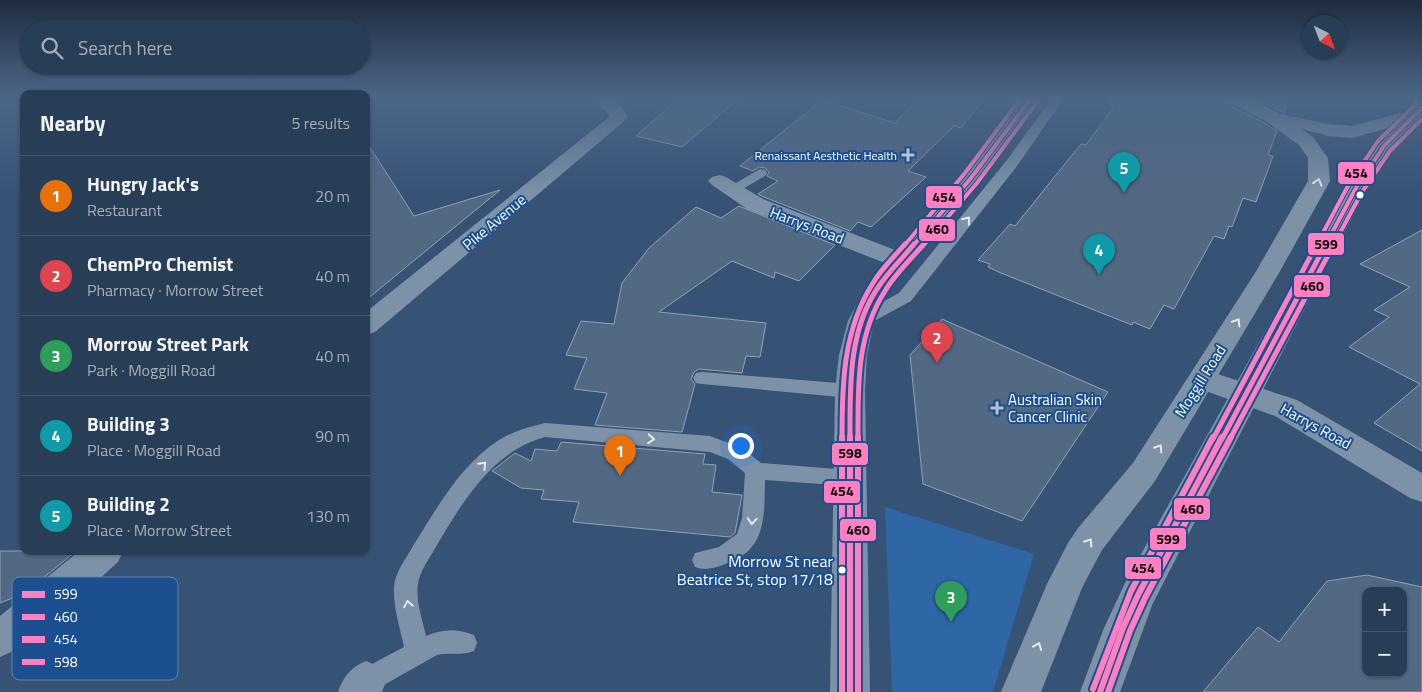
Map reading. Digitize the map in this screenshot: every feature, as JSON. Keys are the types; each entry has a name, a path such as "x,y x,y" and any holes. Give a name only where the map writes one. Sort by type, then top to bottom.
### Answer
{"highway":[{"path":"850,692 850,391 853,355 861,321 879,286 899,260 971,178 1007,130"},
{"name":"Moggill Road","path":"1020,692 1065,584 1081,554 1090,539 1144,472 1282,248 1319,181 1320,164 1310,146 1291,130"},
{"path":"1335,130 1344,132 1363,130"},
{"path":"1100,692 1123,628 1138,595 1370,164 1400,130"}],"street":[{"name":"Pike Avenue","path":"370,323 604,130"},
{"name":"Harrys Road","path":"725,185 755,204 899,260"},
{"name":"Harrys Road","path":"1202,379 1279,405 1302,416 1422,490"},
{"path":"75,577 100,555"}],"lane":[{"path":"861,321 905,297 1012,164 1035,130"},
{"path":"725,185 760,173"},
{"path":"702,378 850,391"},
{"path":"416,652 407,596 407,579 439,522 461,489 496,452 515,438 530,432 545,430 710,444 729,450 756,471 849,478"},
{"path":"703,560 734,551 748,538 752,526 756,471"},
{"path":"362,686 416,652 447,640 466,642"}],"shaded area":[{"path":"885,507 1034,554 993,692 892,692"}],"building":[{"path":"642,130 702,130 682,147 636,136"},
{"path":"784,130 950,130 908,171 926,177 871,227 858,222 850,231 758,194 778,181 767,176 769,172 765,168 759,167 753,171 740,166"},
{"path":"1097,130 1277,131 1268,155 1273,156 1256,202 1243,198 1232,227 1229,226 1224,239 1214,236 1174,309 1164,305 1150,329 1133,322 1132,325 1001,273 988,267 990,264 978,260 1010,224 1015,226 1081,144 1086,145"},
{"path":"370,147 414,216 500,190 370,297"},
{"path":"739,206 835,245 799,281 775,272 774,278 732,261 659,312 766,323 760,357 746,356 742,373 699,369 694,372 691,379 695,384 682,432 595,425 607,393 574,389 587,358 566,355 581,321 614,324 622,283 649,248 696,207 721,218"},
{"path":"1422,230 1422,451 1374,423 1420,384 1349,347 1389,317 1374,310 1410,287 1360,264"},
{"path":"942,319 1108,392 1022,521 923,484 910,355"},
{"path":"561,442 705,454 703,464 716,465 712,492 742,495 735,533 730,537 573,522 579,502 541,499 544,490 521,488 492,471 515,453 531,461 535,449 557,451"},
{"path":"0,551 20,551 20,555 71,555 44,577 12,577 12,598 0,603"},
{"path":"1367,575 1422,587 1422,692 1203,692 1258,627 1279,642 1327,581"}],"transit line":[{"name":"454","path":"842,692 842,391 846,354 854,319 873,282 965,173 997,130"},
{"name":"598","path":"850,692 850,391 853,355 861,321 879,286 971,178 1007,130"},
{"name":"460","path":"858,692 858,391 860,356 868,324 885,290 977,183 1016,130"},
{"name":"454","path":"1093,689 1116,625 1131,591 1349,184 1378,141 1389,130"},
{"name":"599","path":"1100,692 1123,628 1138,595 1356,188 1384,146 1400,130"},
{"name":"460","path":"1108,692 1130,631 1145,598 1362,192 1390,151 1411,130"}],"place":[{"name":"Renaissant Aesthetic Health","path":"908,155"},
{"name":"Building 2","path":"1124,193"},
{"name":"Building 3","path":"1099,275"},
{"name":"ChemPro Chemist","path":"937,363"},
{"name":"Australian Skin Cancer Clinic","path":"997,408"},
{"name":"Hungry Jack's","path":"620,476"},
{"name":"Morrow St near Beatrice St, stop 17/18","path":"842,570"},
{"name":"Morrow Street Park","path":"951,622"}]}
